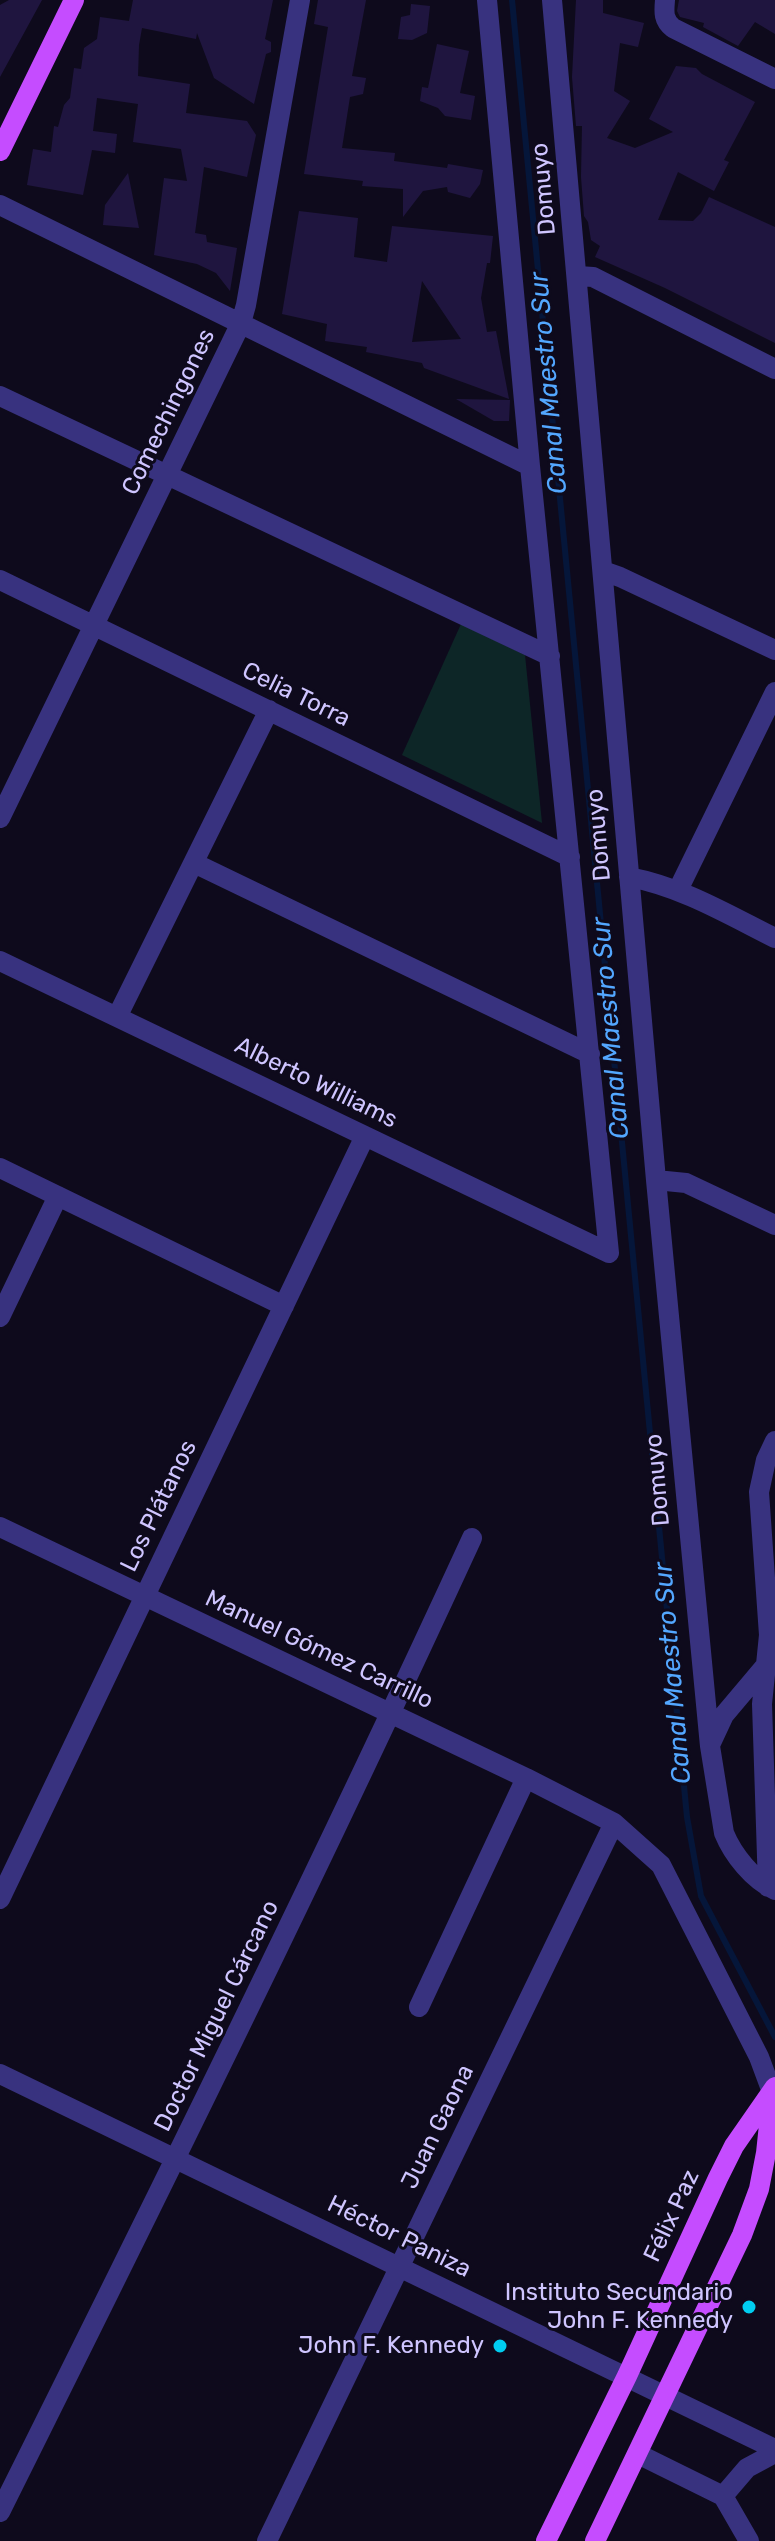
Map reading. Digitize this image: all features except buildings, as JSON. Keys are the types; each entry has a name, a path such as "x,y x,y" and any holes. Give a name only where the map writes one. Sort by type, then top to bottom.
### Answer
{"main road":[{"path":"0,151 74,0"},
{"path":"595,2541 742,2235 767,2195 774,2090"},
{"name":"Félix Paz","path":"546,2541 734,2146 774,2090"}],"street":[{"name":"Comechingones","path":"0,818 241,323 300,0"},
{"name":"Domuyo","path":"487,0 609,1253"},
{"name":"Domuyo","path":"552,0 656,1180 710,1746 724,1833 736,1856 771,1889"},
{"path":"664,7 666,22 673,28 775,79"},
{"path":"0,205 530,466"},
{"path":"578,276 593,277 775,369"},
{"path":"0,396 550,656"},
{"path":"603,571 775,650"},
{"name":"Celia Torra","path":"0,580 570,857"},
{"path":"678,890 775,692"},
{"path":"117,1017 269,710"},
{"path":"194,863 590,1054"},
{"path":"629,877 678,890 775,938"},
{"name":"Alberto Williams","path":"0,961 609,1253"},
{"name":"Los Plátanos","path":"0,1899 365,1136"},
{"path":"0,1168 284,1306"},
{"path":"656,1180 686,1183 775,1225"},
{"path":"0,1317 58,1196"},
{"path":"771,1889 762,1704 771,1659 759,1492 775,1441"},
{"name":"Manuel Gómez Carrillo","path":"0,1527 614,1823 661,1865 774,2090"},
{"name":"Doctor Miguel Cárcano","path":"0,2512 176,2159 472,1538"},
{"path":"710,1746 724,1715 771,1659"},
{"path":"419,2007 526,1778"},
{"name":"Juan Gaona","path":"267,2541 614,1823"},
{"name":"Héctor Paniza","path":"0,2074 667,2395 775,2451"},
{"path":"723,2496 747,2468 775,2451"},
{"path":"638,2454 723,2496 749,2541"}],"green space":[{"path":"461,624 525,655 542,823 402,755"}],"waterway":[{"name":"Canal Maestro Sur","path":"512,0 687,1817 701,1896 775,2037"}],"place":[{"name":"Instituto Secundario John F. Kennedy","path":"749,2307"},
{"name":"John F. Kennedy","path":"500,2346"}]}
